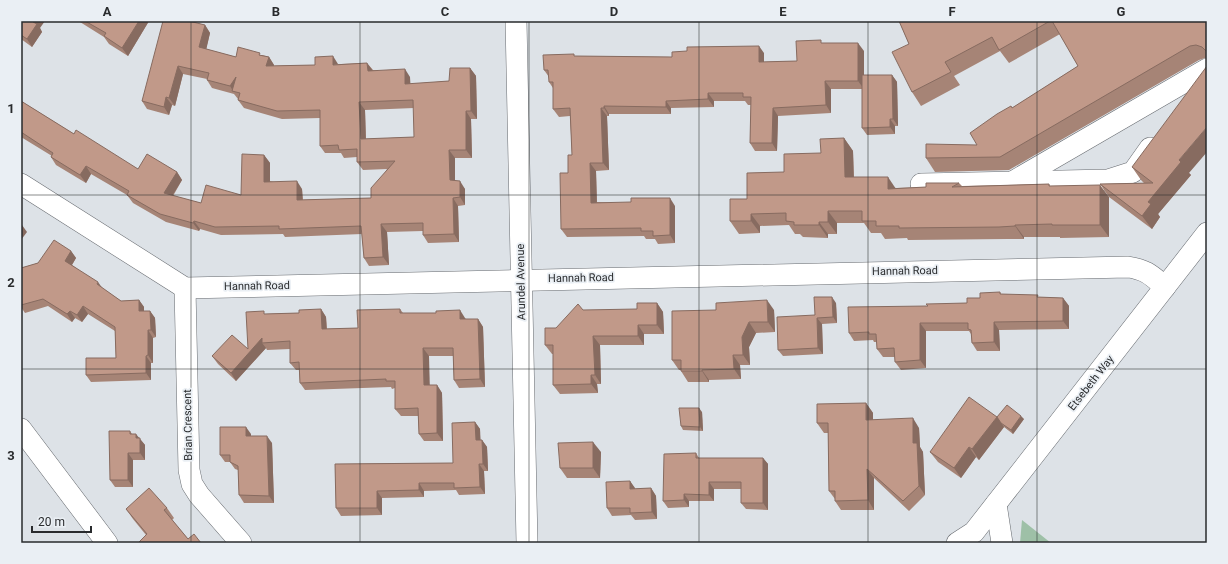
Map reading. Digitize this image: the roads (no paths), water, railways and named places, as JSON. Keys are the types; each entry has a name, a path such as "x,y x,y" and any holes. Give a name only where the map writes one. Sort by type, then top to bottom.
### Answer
{"street":[{"name":"Arundel Avenue","path":"516,21 527,543"},
{"path":"1012,182 1207,69"},
{"path":"1184,103 1207,72"},
{"path":"921,184 1108,180 1133,172 1161,134"},
{"path":"21,184 186,288"},
{"name":"Etsebeth Way","path":"966,538 996,504 1207,233"},
{"name":"Hannah Road","path":"186,288 521,279 1128,267 1141,269 1165,287"},
{"name":"Brian Crescent","path":"186,288 189,470 192,484 199,495 241,543"},
{"path":"21,429 107,543"},
{"path":"996,504 1002,543"}]}
